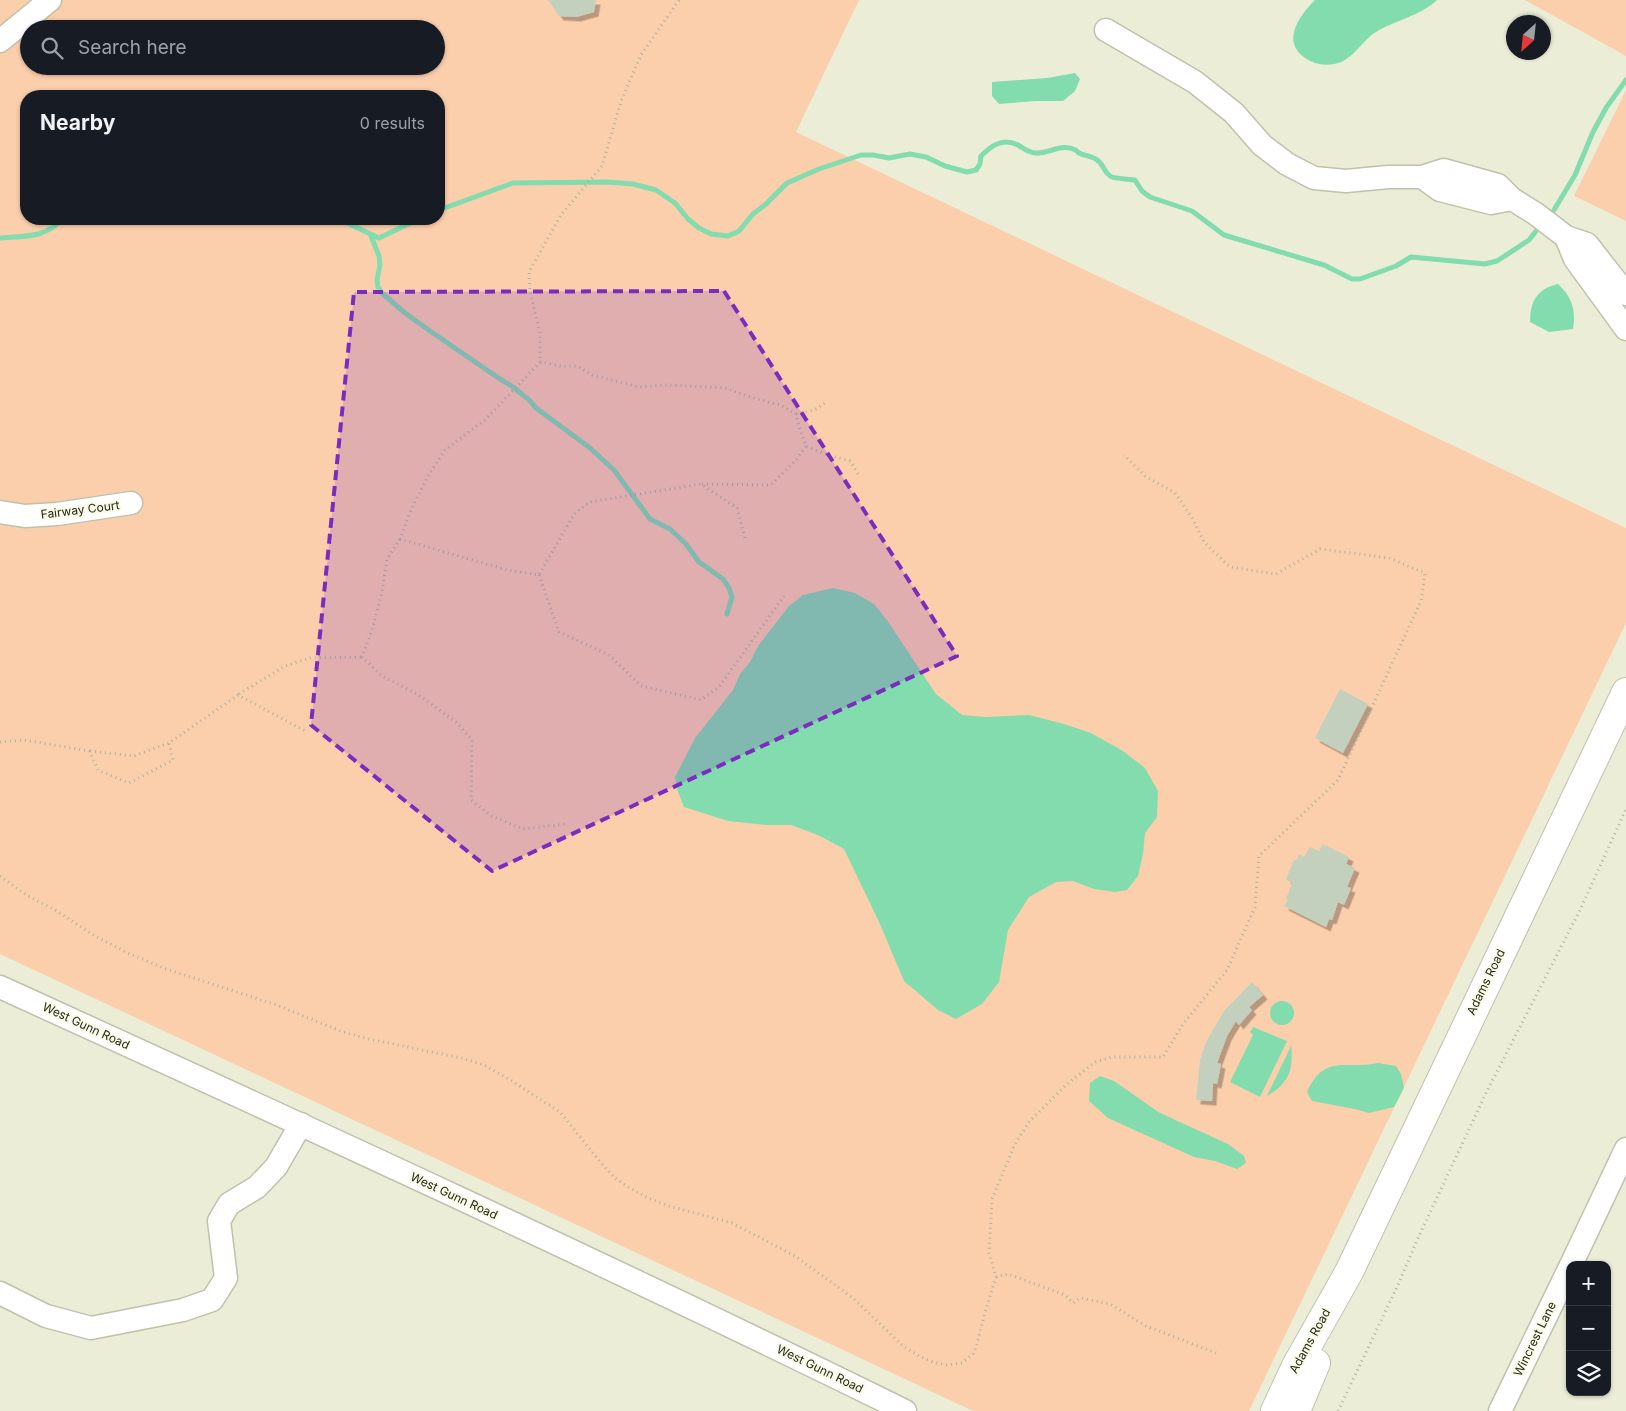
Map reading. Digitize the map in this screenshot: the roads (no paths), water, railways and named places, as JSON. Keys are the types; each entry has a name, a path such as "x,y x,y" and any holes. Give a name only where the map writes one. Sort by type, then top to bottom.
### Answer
{"main road":[{"name":"Adams Road","path":"1275,1411 1300,1358 1349,1272 1626,692"},
{"name":"Adams Road","path":"1296,1411 1323,1346 1349,1272"}],"street":[{"path":"26,20 50,0"},
{"path":"0,41 20,25"},
{"path":"1106,30 1195,82 1234,113 1262,145 1287,164 1314,178 1346,180 1422,177 1440,190 1491,202 1512,200 1536,214 1566,237 1587,244 1626,294"},
{"path":"1566,237 1575,259 1626,329"},
{"name":"Fairway Court","path":"0,512 26,516 131,504"},
{"name":"West Gunn Road","path":"0,986 301,1124 738,1329 905,1411"},
{"path":"0,1293 46,1316 91,1328 183,1310 212,1300 226,1278 219,1221 229,1204 257,1187 276,1167 301,1124"},
{"name":"Wincrest Lane","path":"1572,1261 1626,1149"},
{"name":"Wincrest Lane","path":"1500,1411 1566,1274"}],"waterway":[{"path":"1554,210 1575,175 1593,132 1606,108 1626,80"},
{"path":"445,208 513,183 607,182 633,184 656,190 675,203 688,219 699,228 711,234 728,236 739,231 753,214 787,183 819,169 861,155 889,158 910,154 926,157 945,166 967,172 976,170 980,164 981,156 989,149 1002,142 1007,142 1035,153 1059,148 1076,150 1097,160 1109,176 1135,180 1142,191 1150,197 1192,211 1224,235 1324,265 1352,279 1360,279 1396,266 1411,257 1485,264 1497,261 1529,240 1536,231"},
{"path":"0,238 34,235 49,230 56,225"},
{"path":"351,225 379,238 406,225"},
{"path":"371,236 379,256 380,265 377,280 378,287 382,293 430,331 513,387 536,408 590,448 614,470 650,519 670,529 686,544 699,562 723,579 732,597 727,614"}]}
